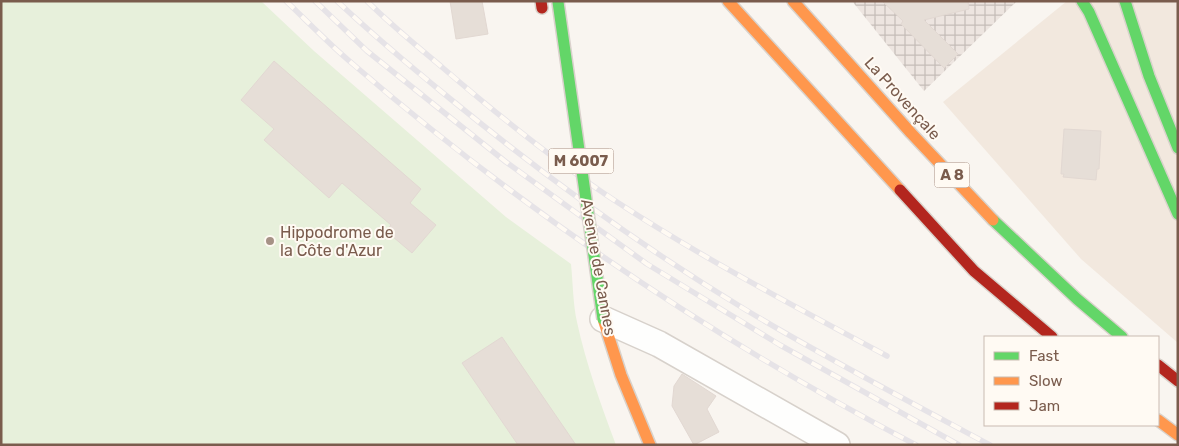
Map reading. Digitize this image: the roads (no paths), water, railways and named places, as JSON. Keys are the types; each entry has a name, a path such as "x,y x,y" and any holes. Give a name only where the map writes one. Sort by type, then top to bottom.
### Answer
{"main road":[{"path":"542,1 544,17"},
{"name":"Avenue de Cannes","path":"558,1 603,319 621,375 650,445"},
{"path":"728,1 974,271 1051,336"},
{"name":"La Provençale","path":"793,1 1000,229 1121,336"},
{"path":"1082,1 1089,12 1178,214"},
{"path":"1125,1 1164,118 1178,148"},
{"path":"1159,367 1178,381"},
{"path":"1159,421 1178,435"}],"street":[{"path":"603,319 659,344 837,445"}],"railway":[{"path":"286,1 345,57 419,119 554,222 624,271 767,362 916,445"},
{"path":"315,1 367,51 506,162 647,264 780,345 959,445"},
{"path":"337,1 392,50 484,126 557,182 669,261 776,328 990,445"},
{"path":"367,1 485,104 594,187 717,263 887,356"}],"place":[{"name":"Hippodrome de la Côte d'Azur","path":"270,241"}]}
